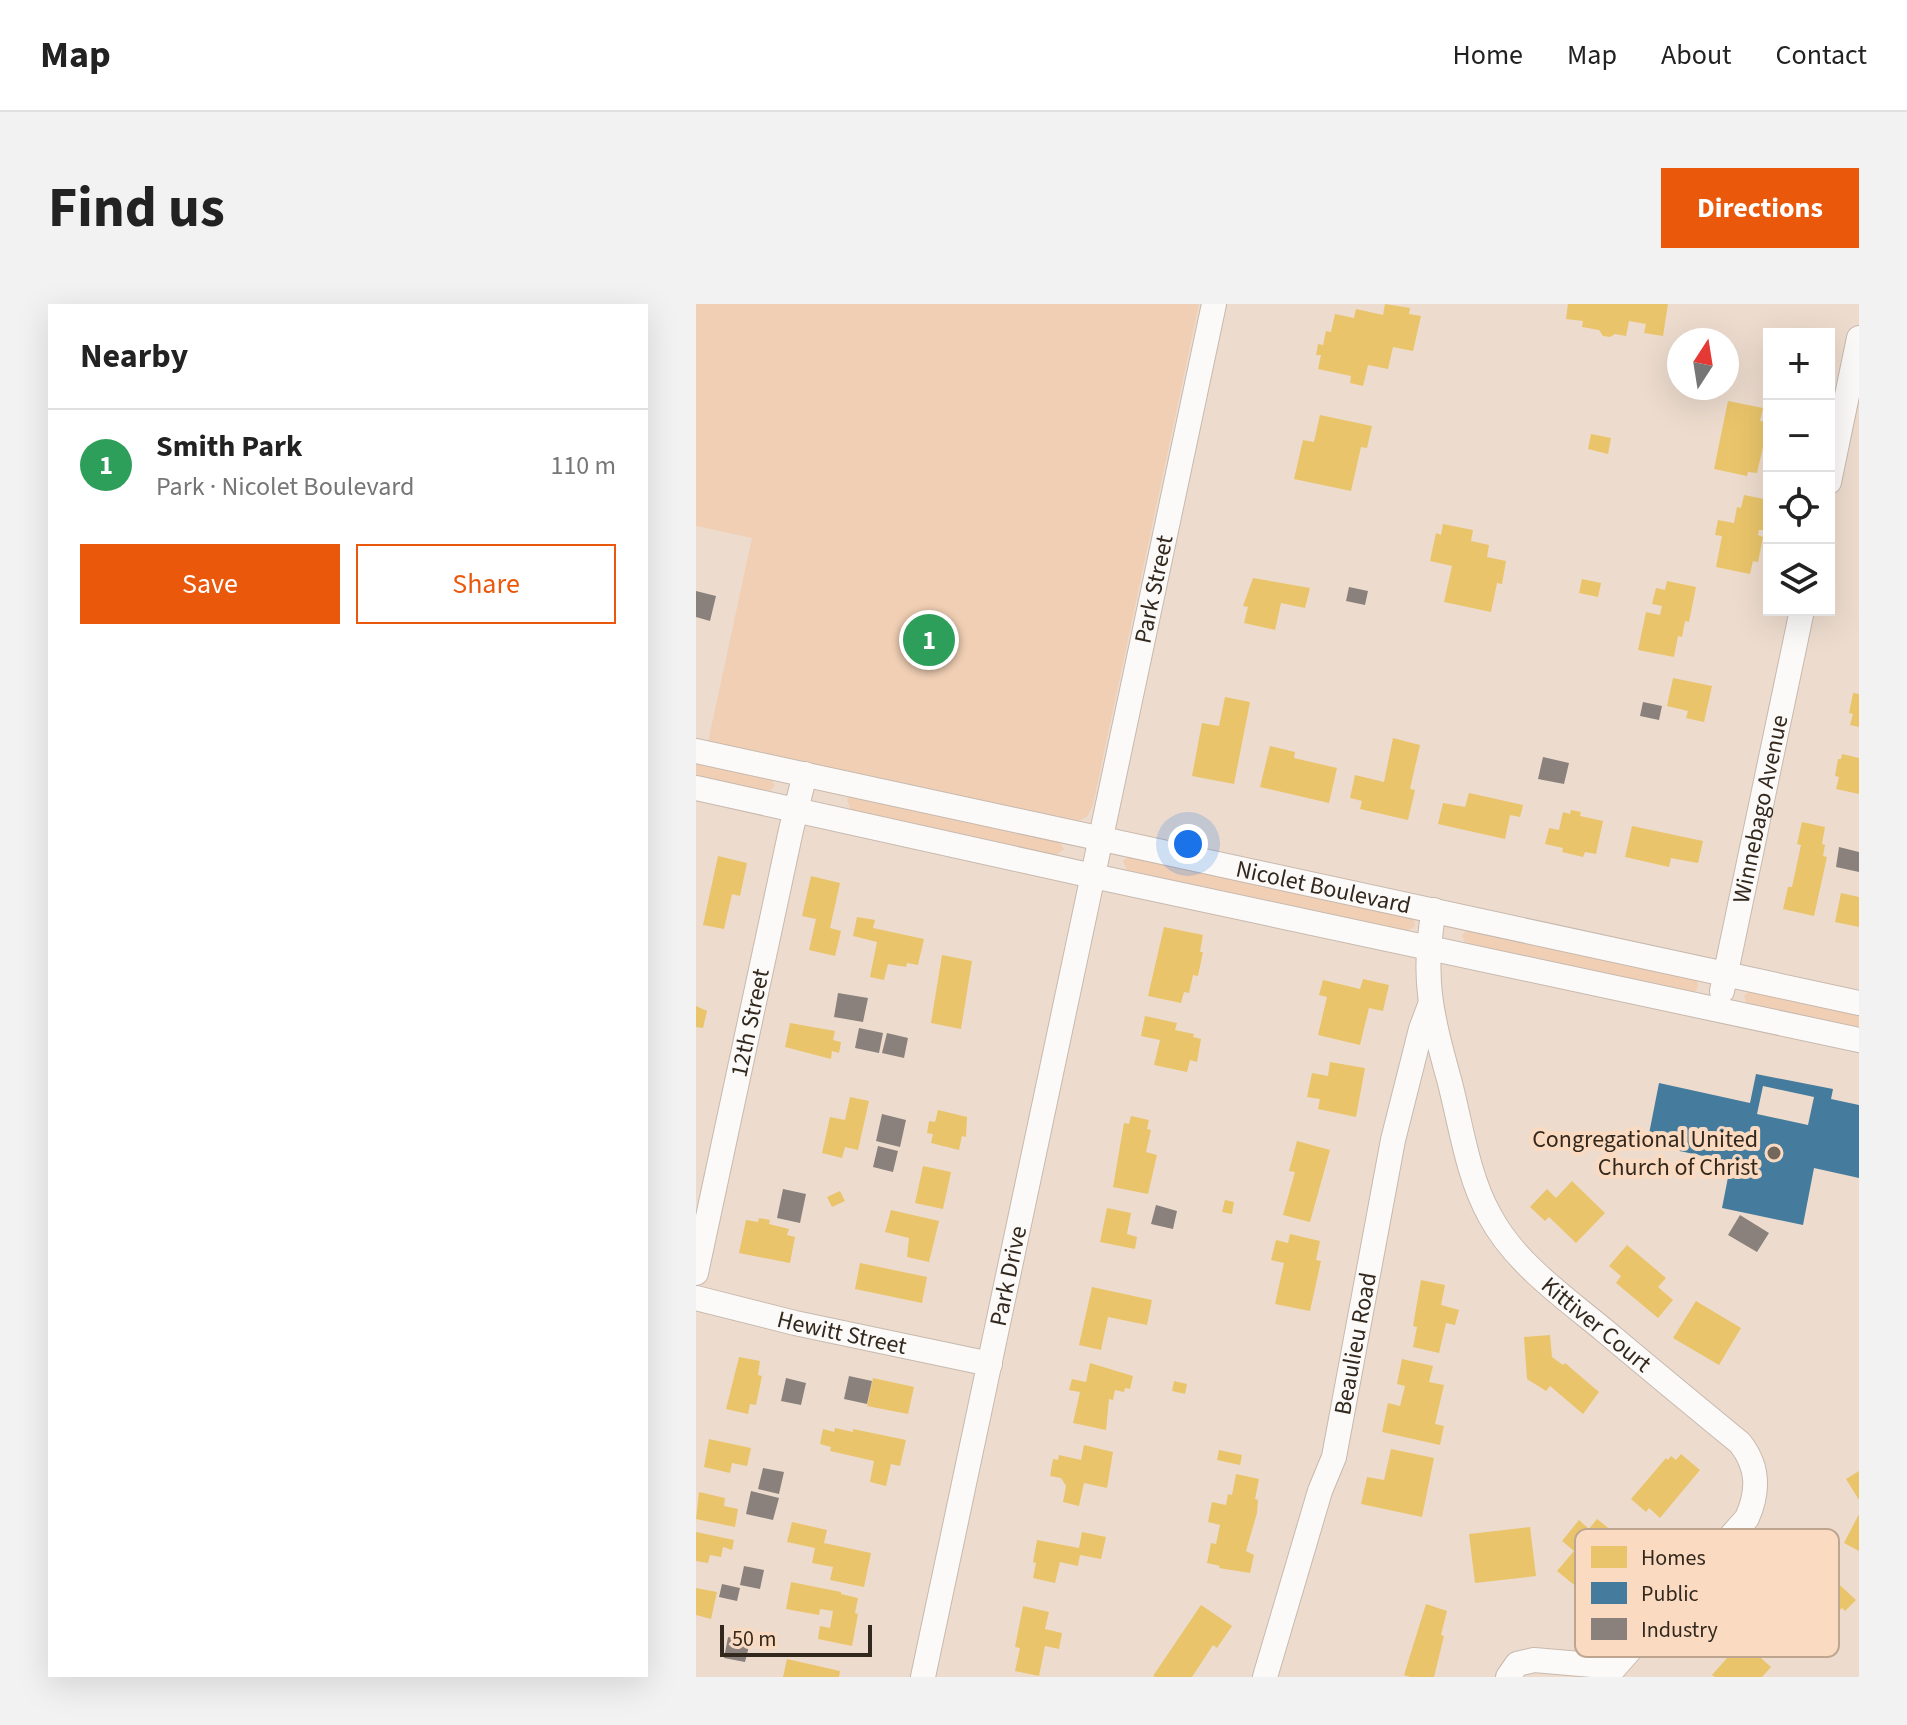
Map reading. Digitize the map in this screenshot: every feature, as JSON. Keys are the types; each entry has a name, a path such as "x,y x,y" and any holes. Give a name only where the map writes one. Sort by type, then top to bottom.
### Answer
{"street":[{"name":"Park Street","path":"1093,876 1214,304"},
{"path":"1831,472 1859,338"},
{"name":"Winnebago Avenue","path":"1718,1008 1801,616"},
{"name":"Nicolet Boulevard","path":"696,751 1859,1003"},
{"name":"12th Street","path":"696,1273 805,774"},
{"name":"Nicolet Boulevard","path":"696,788 1859,1040"},
{"name":"Park Drive","path":"923,1677 1093,876"},
{"name":"Kittiver Court","path":"1434,910 1427,948 1430,1004 1475,1181 1488,1213 1518,1255 1740,1443 1755,1470 1757,1489 1747,1518 1737,1529"},
{"name":"Beaulieu Road","path":"1265,1677 1320,1491 1334,1457 1393,1140 1430,1004"},
{"name":"Hewitt Street","path":"696,1298 795,1323 990,1364"},
{"name":"Kittiver Court","path":"1508,1677 1517,1664 1526,1660 1610,1672 1623,1657"}],"shaded area":[{"path":"696,304 1199,304 1093,805 1087,817 1075,822 708,742 752,538 696,526"},
{"path":"696,761 770,777 775,786 768,792 696,777"},
{"path":"849,796 1057,839 1064,849 1056,855 851,810 847,800"},
{"path":"1129,855 1409,915 1414,919 1415,926 1407,931 1127,870 1123,861"},
{"path":"1470,928 1693,977 1698,987 1690,992 1465,943 1462,935"},
{"path":"1751,989 1859,1013 1859,1030 1747,1005 1744,996"}],"building: Homes":[{"path":"1385,304 1410,308 1409,314 1421,316 1413,351 1393,347 1388,369 1368,365 1363,386 1350,383 1351,376 1318,369 1321,355 1316,355 1318,344 1323,345 1326,331 1331,332 1335,314 1354,318 1356,309 1383,315"},
{"path":"1568,304 1668,304 1663,336 1644,333 1646,324 1629,321 1626,336 1603,336 1599,330 1582,327 1583,321 1566,319"},
{"path":"1728,401 1763,408 1760,421 1763,421 1763,447 1757,473 1748,472 1747,476 1714,469"},
{"path":"1320,415 1372,426 1367,448 1361,447 1351,491 1294,479 1303,440 1314,442"},
{"path":"1591,434 1611,438 1608,454 1588,449"},
{"path":"1744,495 1763,499 1763,530 1759,530 1758,535 1763,537 1758,562 1753,561 1750,574 1716,567 1722,536 1715,535 1718,520 1734,523 1737,507 1741,508"},
{"path":"1443,524 1473,530 1471,541 1489,545 1487,557 1506,561 1502,584 1497,583 1491,612 1444,602 1452,566 1430,561 1436,533 1441,535"},
{"path":"1253,578 1310,588 1305,608 1281,603 1275,630 1244,623 1248,607 1243,606"},
{"path":"1582,579 1601,583 1598,597 1579,593"},
{"path":"1667,581 1696,587 1689,622 1685,621 1682,637 1678,636 1674,657 1638,650 1646,612 1660,615 1662,606 1652,604 1656,588 1665,590"},
{"path":"1673,678 1712,686 1704,722 1686,718 1688,711 1667,706"},
{"path":"1853,693 1859,694 1859,727 1850,725"},
{"path":"1225,697 1250,702 1234,784 1192,776 1202,723 1219,726"},
{"path":"1393,738 1420,745 1410,789 1415,790 1408,820 1360,809 1362,801 1350,798 1355,775 1384,782"},
{"path":"1270,746 1295,752 1294,758 1337,768 1329,803 1260,787"},
{"path":"1842,754 1859,758 1859,794 1836,789 1839,777 1835,776"},
{"path":"1469,793 1523,805 1520,817 1510,815 1505,839 1438,824 1443,803 1465,807"},
{"path":"1571,810 1581,812 1580,816 1603,821 1596,854 1585,852 1583,857 1545,844 1549,828 1559,830 1563,812 1570,814"},
{"path":"1802,822 1825,827 1822,844 1825,845 1823,856 1827,857 1814,916 1783,909 1788,887 1792,887 1801,845 1797,844"},
{"path":"1632,826 1703,841 1698,863 1671,858 1669,867 1625,857"},
{"path":"718,856 747,863 740,896 732,894 724,929 703,925"},
{"path":"811,876 840,883 830,928 841,931 835,956 809,950 816,919 802,916"},
{"path":"1841,893 1859,897 1859,927 1835,922"},
{"path":"857,917 875,920 873,928 924,939 918,965 888,964 884,980 870,977 877,942 853,936"},
{"path":"1164,927 1203,935 1198,976 1193,975 1189,993 1184,992 1181,1003 1148,996"},
{"path":"942,955 972,961 961,1029 931,1023"},
{"path":"1363,979 1389,985 1383,1011 1369,1008 1360,1045 1318,1035 1327,997 1319,995 1323,980 1360,989"},
{"path":"696,1006 707,1011 703,1028 696,1027"},
{"path":"1145,1016 1177,1023 1175,1030 1194,1034 1193,1037 1201,1039 1197,1062 1190,1060 1187,1072 1154,1065 1160,1040 1141,1036"},
{"path":"790,1023 835,1031 833,1040 841,1042 839,1053 832,1051 831,1059 785,1047"},
{"path":"1330,1062 1365,1068 1356,1117 1318,1109 1320,1099 1307,1097 1312,1073 1328,1076"},
{"path":"850,1097 869,1101 858,1150 845,1147 842,1158 822,1153 830,1117 845,1120"},
{"path":"938,1110 967,1117 966,1137 962,1136 959,1150 931,1143 933,1134 927,1133 929,1121 935,1122"},
{"path":"1131,1116 1149,1120 1147,1129 1151,1130 1146,1152 1157,1155 1148,1194 1113,1187 1124,1123 1129,1124"},
{"path":"1297,1141 1330,1150 1310,1222 1283,1215 1295,1172 1289,1171"},
{"path":"923,1166 951,1172 943,1209 915,1203"},
{"path":"1572,1181 1605,1213 1576,1243 1549,1217 1545,1221 1530,1207 1547,1189 1556,1198"},
{"path":"840,1191 845,1201 832,1207 827,1197"},
{"path":"1225,1200 1234,1202 1232,1214 1222,1212"},
{"path":"1107,1208 1131,1213 1127,1234 1137,1237 1135,1249 1100,1242"},
{"path":"891,1210 939,1221 929,1262 907,1257 909,1238 885,1232"},
{"path":"759,1218 789,1229 787,1235 795,1237 790,1263 739,1253 746,1220 758,1222"},
{"path":"1290,1234 1320,1241 1316,1260 1321,1261 1310,1311 1275,1304 1284,1263 1271,1260 1276,1240 1288,1243"},
{"path":"1627,1245 1666,1278 1658,1287 1673,1300 1658,1318 1616,1283 1621,1276 1609,1266"},
{"path":"860,1263 927,1277 922,1303 855,1289"},
{"path":"1421,1280 1445,1285 1441,1305 1459,1310 1455,1325 1446,1323 1439,1353 1413,1347 1417,1327 1413,1326"},
{"path":"1092,1287 1152,1300 1147,1325 1108,1317 1101,1350 1079,1345"},
{"path":"1696,1301 1741,1328 1719,1365 1673,1338"},
{"path":"1550,1335 1552,1357 1563,1365 1565,1363 1599,1392 1583,1414 1550,1386 1546,1391 1527,1379 1524,1337"},
{"path":"739,1357 760,1361 758,1375 762,1376 756,1405 750,1404 748,1414 726,1409"},
{"path":"1402,1359 1433,1366 1429,1382 1444,1385 1435,1424 1444,1426 1440,1445 1382,1432 1388,1403 1400,1406 1405,1386 1397,1384"},
{"path":"1090,1363 1133,1376 1130,1389 1125,1388 1124,1392 1115,1390 1113,1400 1109,1399 1106,1430 1073,1423 1080,1392 1069,1390 1072,1379 1086,1382"},
{"path":"873,1378 914,1387 908,1414 867,1406"},
{"path":"1174,1381 1187,1384 1185,1394 1172,1391"},
{"path":"835,1428 906,1440 900,1466 891,1464 886,1486 870,1482 874,1461 830,1451 831,1447 820,1444 823,1429 834,1432"},
{"path":"709,1439 751,1448 747,1466 732,1463 730,1473 704,1467"},
{"path":"1084,1445 1113,1452 1107,1488 1084,1483 1079,1506 1063,1502 1066,1486 1061,1478 1050,1476 1053,1459 1058,1460 1059,1455 1081,1460"},
{"path":"1391,1449 1434,1458 1422,1517 1361,1504 1367,1477 1384,1480"},
{"path":"1219,1450 1242,1455 1240,1465 1217,1460"},
{"path":"1681,1454 1700,1470 1660,1518 1649,1508 1646,1512 1631,1499 1666,1458 1668,1460 1671,1456 1676,1460"},
{"path":"1859,1471 1859,1500 1846,1479"},
{"path":"1236,1474 1259,1479 1255,1499 1258,1500 1257,1513 1246,1551 1254,1555 1250,1573 1207,1563 1211,1543 1216,1544 1220,1525 1208,1522 1212,1502 1226,1505 1228,1494 1232,1495"},
{"path":"699,1492 725,1498 724,1506 738,1509 735,1527 696,1519"},
{"path":"1859,1514 1859,1551 1844,1543"},
{"path":"1597,1519 1610,1529 1589,1529"},
{"path":"1579,1520 1589,1529 1575,1529 1575,1586 1557,1571 1574,1551 1562,1541"},
{"path":"792,1522 827,1530 824,1543 871,1553 864,1587 830,1580 833,1567 812,1563 815,1548 787,1542"},
{"path":"1530,1527 1536,1576 1475,1583 1469,1534"},
{"path":"696,1532 734,1540 732,1550 723,1547 721,1557 710,1555 708,1563 696,1561"},
{"path":"1082,1532 1106,1537 1101,1559 1080,1555 1078,1566 1060,1562 1055,1583 1033,1578 1037,1540 1079,1548"},
{"path":"791,1582 858,1598 852,1646 818,1639 820,1626 830,1628 833,1611 820,1609 819,1615 786,1609"},
{"path":"1839,1584 1856,1600 1845,1611 1842,1608 1839,1611"},
{"path":"696,1588 717,1592 711,1619 696,1615"},
{"path":"1426,1604 1447,1611 1441,1635 1444,1636 1434,1677 1410,1677 1404,1675"},
{"path":"1201,1605 1232,1626 1217,1648 1213,1645 1192,1677 1153,1676"},
{"path":"1023,1606 1049,1612 1045,1629 1062,1633 1059,1649 1045,1646 1039,1676 1015,1671 1020,1648 1015,1647"},
{"path":"1728,1657 1760,1657 1771,1667 1762,1677 1712,1675"},
{"path":"787,1659 840,1671 839,1677 783,1677"}],"building: Public":[{"name":"Congregational United Church of Christ","path":"1756,1074 1833,1089 1831,1099 1859,1105 1859,1178 1814,1168 1803,1225 1722,1208 1731,1162 1647,1144 1659,1083 1750,1103","holes":["1763,1086 1814,1097 1808,1125 1757,1114"]}],"building: Industry":[{"path":"1349,587 1368,591 1365,605 1346,601"},
{"path":"696,591 716,596 710,621 696,617"},
{"path":"1643,702 1662,706 1659,720 1640,716"},
{"path":"1543,757 1569,763 1564,784 1538,779"},
{"path":"1839,847 1859,852 1859,872 1836,867"},
{"path":"838,993 868,998 863,1022 834,1017"},
{"path":"859,1028 883,1033 879,1053 855,1048"},
{"path":"887,1033 908,1038 904,1058 882,1053"},
{"path":"882,1114 906,1120 900,1147 876,1141"},
{"path":"878,1146 898,1151 893,1172 873,1167"},
{"path":"783,1189 806,1194 800,1223 777,1218"},
{"path":"1156,1205 1177,1211 1173,1229 1151,1224"},
{"path":"1740,1215 1769,1233 1757,1252 1728,1235"},
{"path":"849,1376 872,1381 867,1404 844,1399"},
{"path":"786,1378 806,1383 801,1405 781,1401"},
{"path":"763,1468 784,1472 779,1494 758,1489"},
{"path":"751,1491 779,1498 773,1520 746,1514"},
{"path":"744,1566 764,1570 760,1589 740,1585"},
{"path":"722,1584 740,1588 737,1601 719,1597"},
{"path":"728,1637 750,1642 745,1662 724,1658"}],"place":[{"name":"Smith Park","path":"929,640"},
{"name":"Congregational United Church of Christ","path":"1774,1153"}]}
